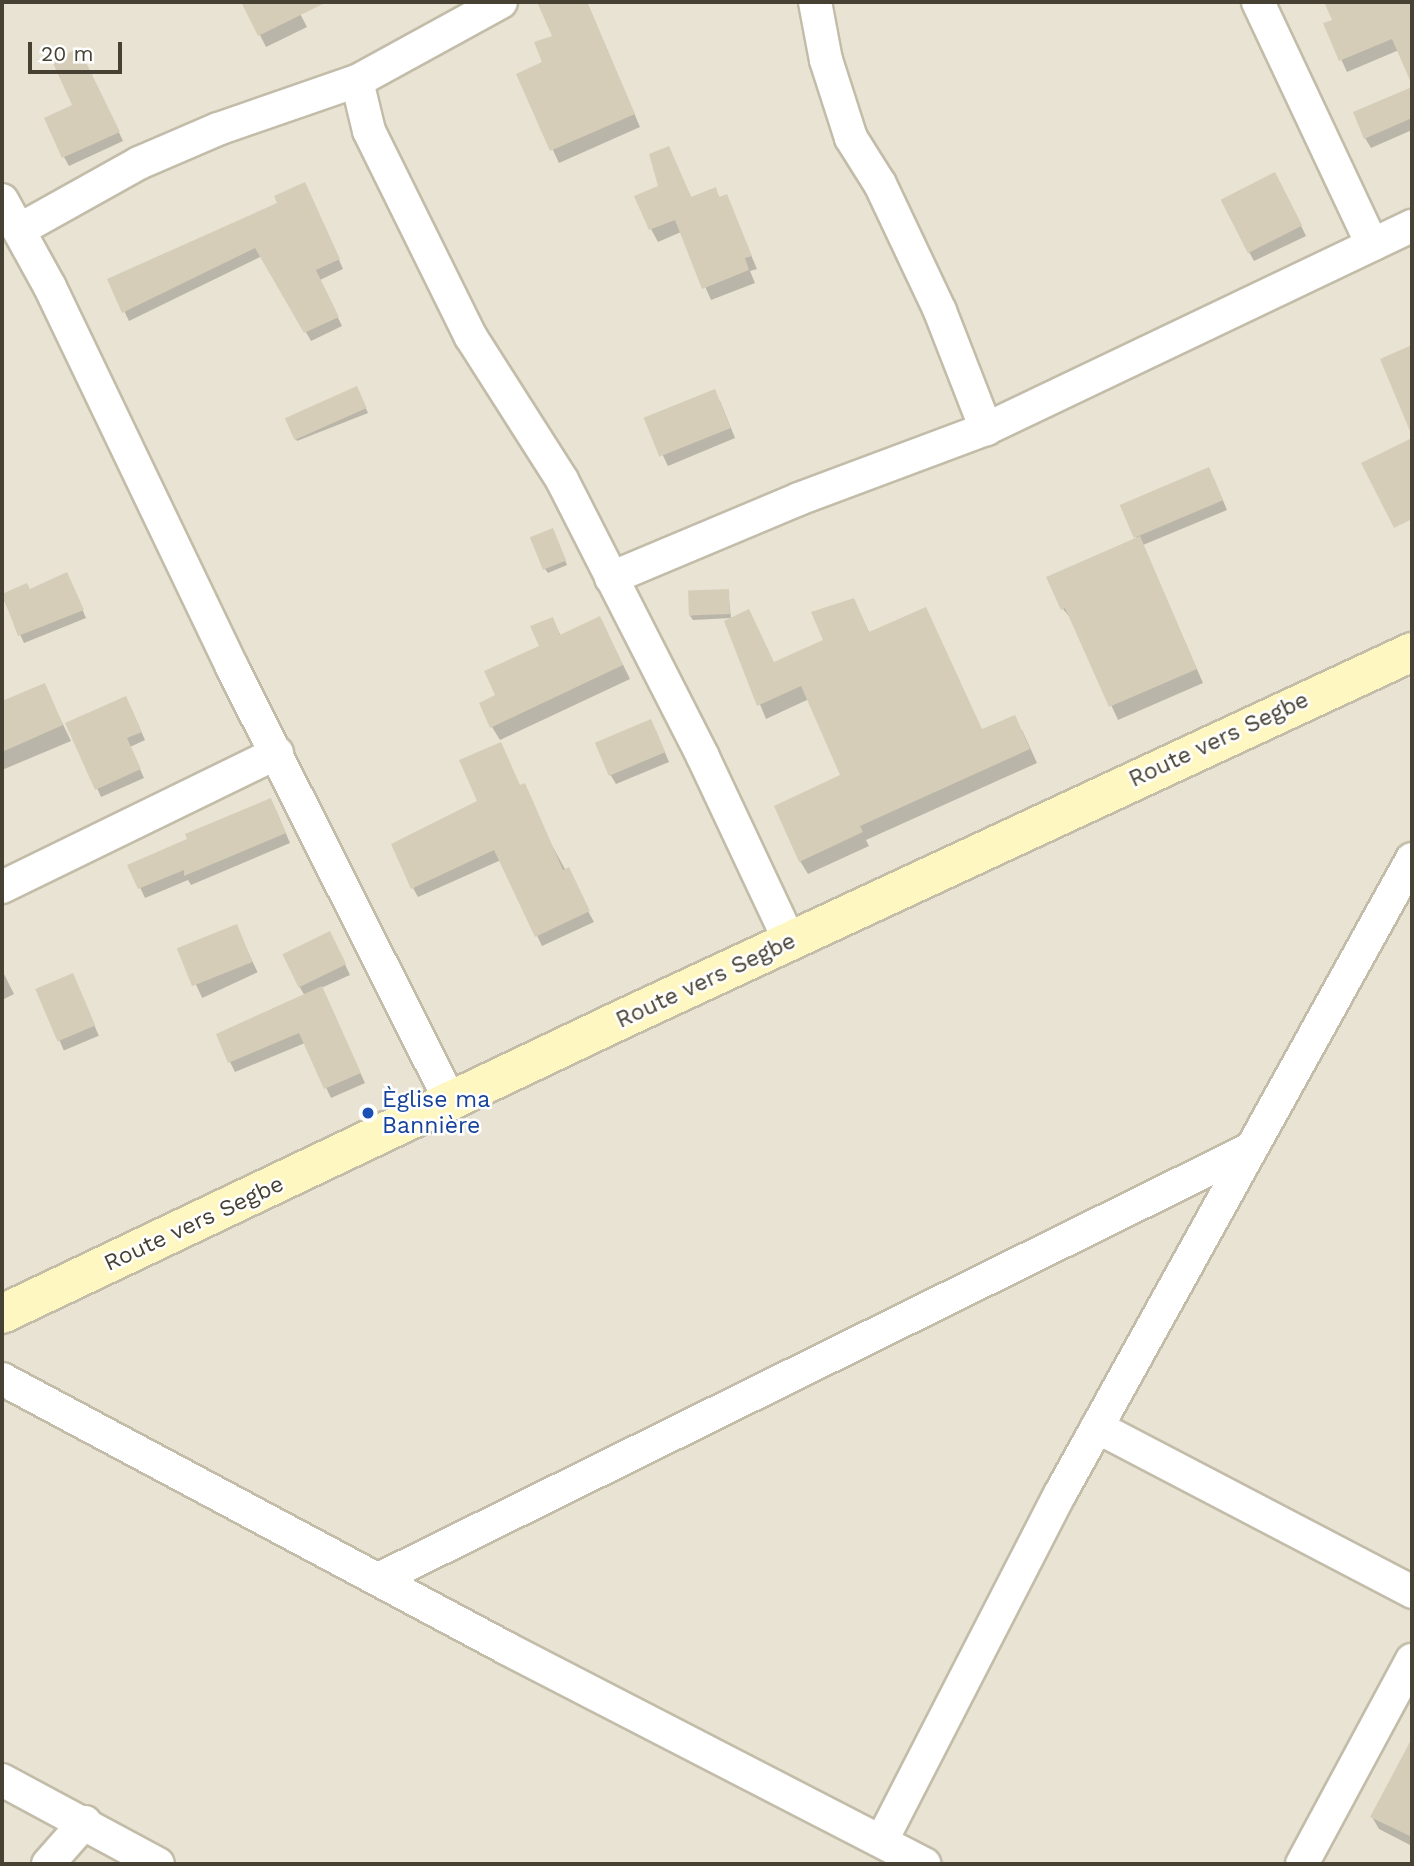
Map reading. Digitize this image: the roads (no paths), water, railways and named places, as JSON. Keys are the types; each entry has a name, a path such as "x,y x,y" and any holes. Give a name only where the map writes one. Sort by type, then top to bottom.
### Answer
{"main road":[{"name":"Route vers Segbe","path":"2,1314 1412,652"}],"street":[{"path":"19,230 161,153 218,129 357,81 501,2"},
{"path":"815,2 826,60 851,138 880,184 940,311 986,429"},
{"path":"1258,2 1372,244"},
{"path":"357,81 369,131 471,337 562,480 790,942"},
{"path":"2,200 452,1104"},
{"path":"611,578 799,499 986,429 1269,298 1412,226"},
{"path":"2,887 277,753"},
{"path":"882,1840 1097,1427 1412,859"},
{"path":"381,1578 1250,1149"},
{"path":"2,1379 381,1578 506,1648 924,1864"},
{"path":"1097,1427 1412,1592"},
{"path":"1302,1864 1412,1660"},
{"path":"2,1780 85,1822 158,1864"},
{"path":"48,1864 85,1822"}],"place":[{"name":"Èglise ma Bannière","path":"368,1113"}]}
